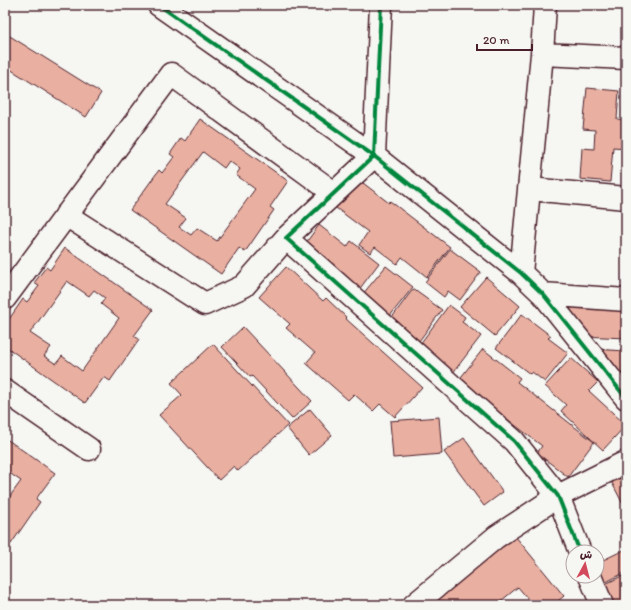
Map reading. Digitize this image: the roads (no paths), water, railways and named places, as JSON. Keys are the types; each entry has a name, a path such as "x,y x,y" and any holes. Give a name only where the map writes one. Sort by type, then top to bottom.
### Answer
{"street":[{"path":"159,5 374,156 521,273 543,294 626,398"},
{"path":"66,215 205,304 244,286 286,238 374,156 381,5"},
{"path":"521,273 542,54 544,5"},
{"path":"542,54 626,58"},
{"path":"5,298 170,74 334,193"},
{"path":"530,189 626,198"},
{"path":"286,238 514,441 558,496 577,544"},
{"path":"543,294 626,300"},
{"path":"5,391 89,449"},
{"path":"414,605 496,537 558,496 626,462"},
{"path":"593,584 602,605"}]}
